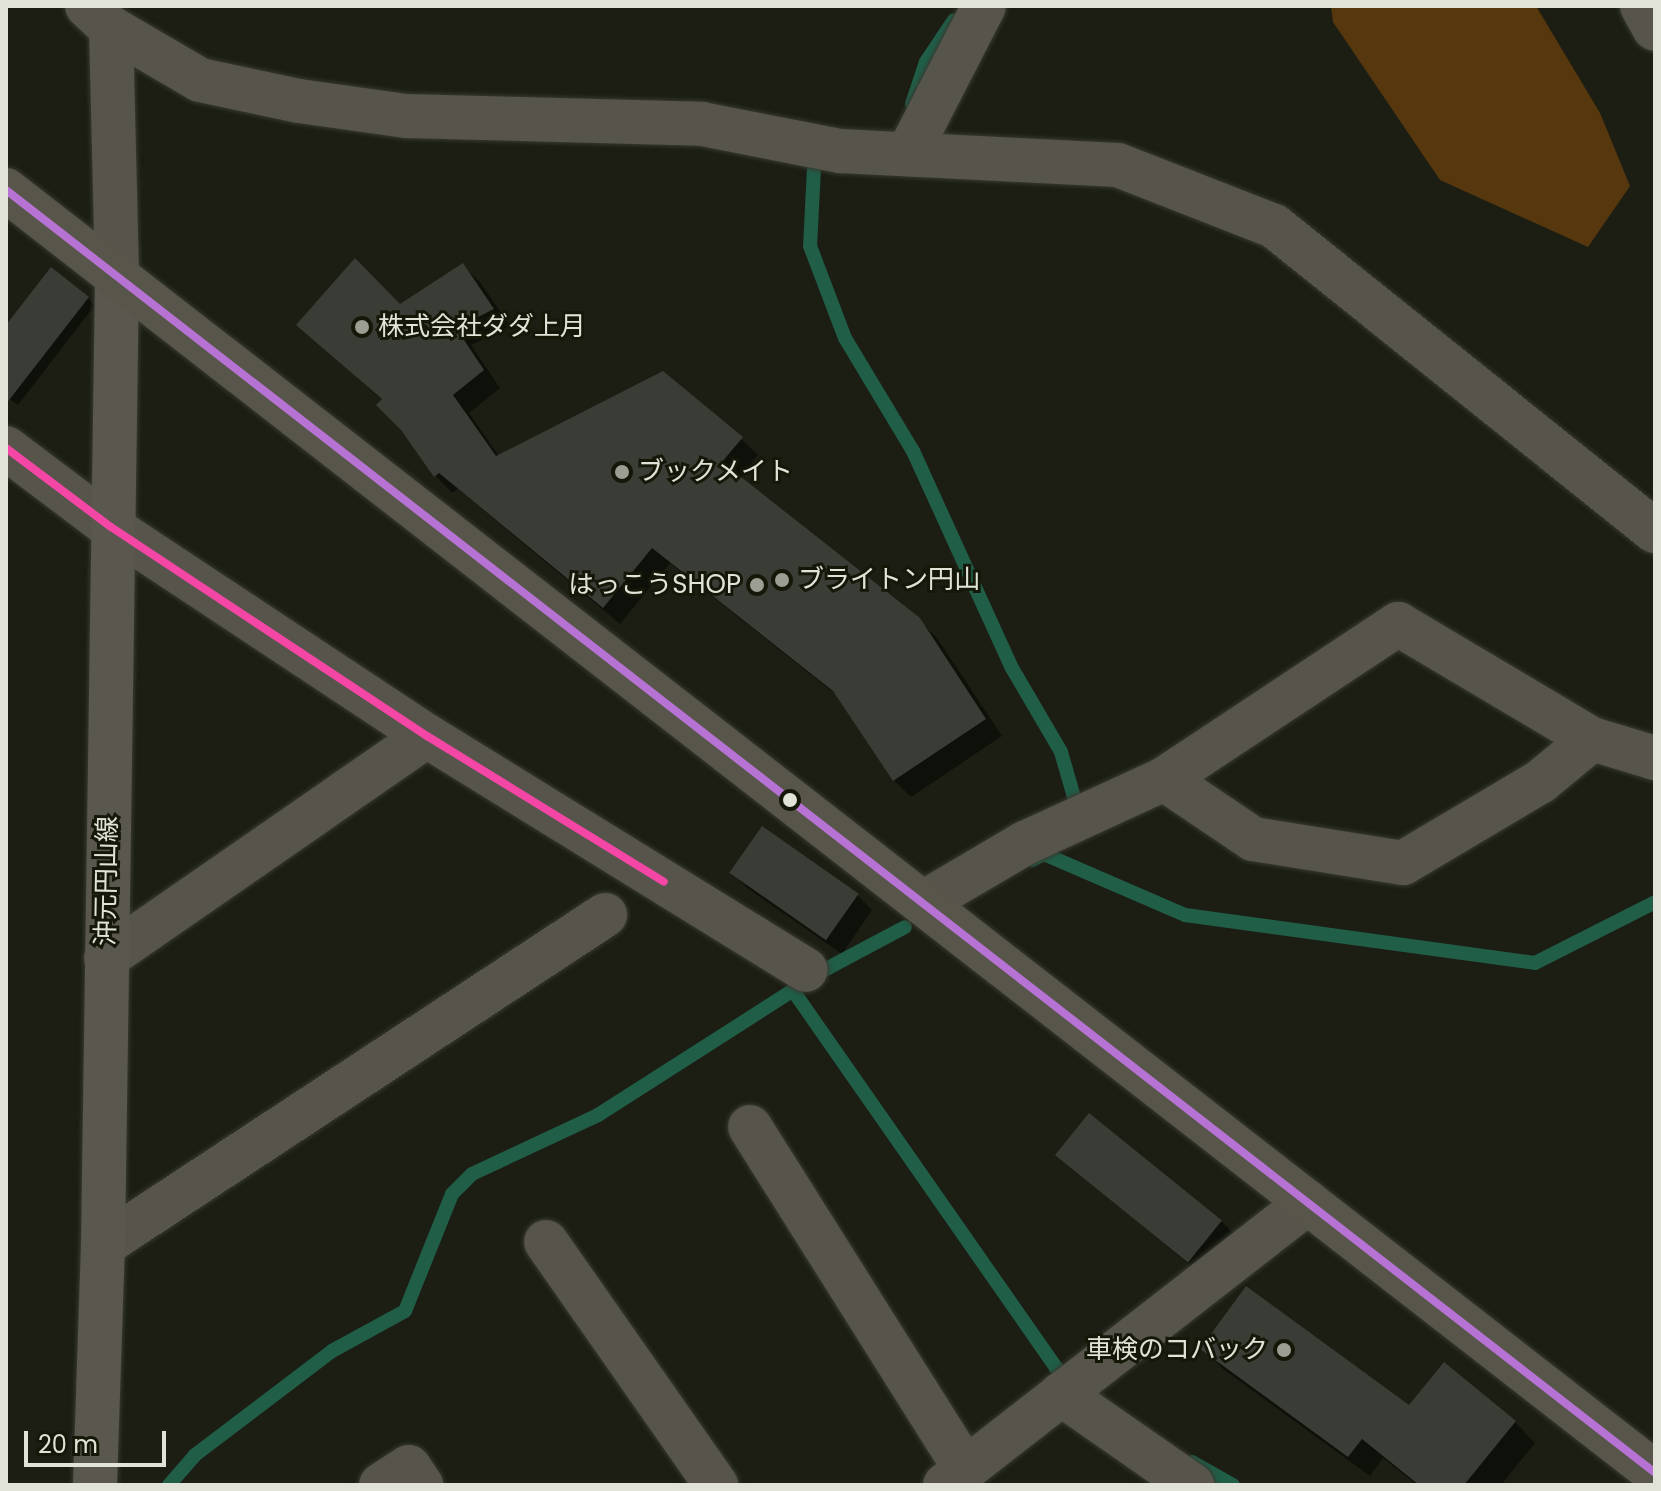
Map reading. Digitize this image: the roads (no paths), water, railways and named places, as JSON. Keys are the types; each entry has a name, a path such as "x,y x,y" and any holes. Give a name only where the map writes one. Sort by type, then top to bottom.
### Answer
{"main road":[{"path":"6,190 1655,1475"},
{"name":"沖元円山線","path":"95,1485 103,1245 117,277"}],"street":[{"path":"908,154 984,6"},
{"path":"1642,6 1655,29"},
{"path":"99,17 200,80 299,101 406,116 702,124 840,151 1118,165 1274,226 1655,531"},
{"path":"99,17 117,277"},
{"path":"6,448 111,527 427,736 806,970"},
{"path":"923,903 1025,843 1164,779 1398,624 1592,739 1655,758"},
{"path":"106,958 427,736"},
{"path":"1164,779 1253,839 1403,863 1541,781 1592,739"},
{"path":"103,1245 605,915"},
{"path":"750,1127 955,1477 1308,1202"},
{"path":"546,1242 716,1485"},
{"path":"1069,1388 1192,1485"},
{"path":"381,1485 409,1467 421,1485"},
{"path":"1648,1485 1655,1475"}],"waterway":[{"path":"912,104 926,62 954,20"},
{"path":"814,168 810,246 845,338 913,451 1012,668 1061,752 1074,797"},
{"path":"1032,860 1044,854 1185,915 1535,963 1655,902"},
{"path":"169,1485 195,1455 332,1351 405,1311 452,1194 472,1174 598,1115 828,968 905,927"},
{"path":"794,992 1056,1368 1071,1383"},
{"path":"1192,1462 1233,1485"}],"place":[{"name":"株式会社ダダ上月","path":"362,327"},
{"name":"ブックメイト","path":"622,472"},
{"name":"ブライトン円山","path":"782,580"},
{"name":"はっこうSHOP","path":"757,585"},
{"name":"車検のコバック","path":"1284,1350"}]}
